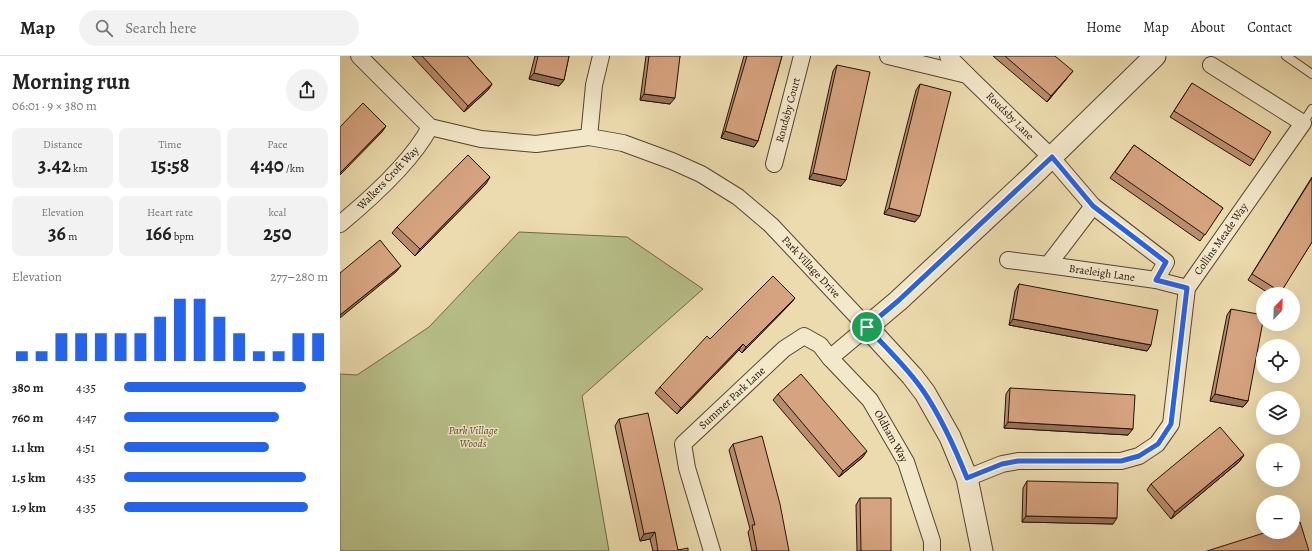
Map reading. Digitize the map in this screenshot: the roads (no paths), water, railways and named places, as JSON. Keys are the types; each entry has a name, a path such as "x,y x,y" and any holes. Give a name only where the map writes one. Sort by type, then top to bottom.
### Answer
{"street":[{"path":"359,56 430,127"},
{"path":"589,138 594,84 601,56"},
{"name":"Roudsby Court","path":"774,164 802,56"},
{"path":"888,56 967,75"},
{"name":"Roudsby Lane","path":"948,56 1052,157"},
{"path":"830,358 898,301 1052,157 1155,56"},
{"path":"1213,63 1303,123"},
{"name":"Collins Meade Way","path":"967,478 1002,464 1018,461 1121,461 1139,456 1158,444 1171,424 1187,288 1303,123"},
{"name":"Park Village Drive","path":"430,127 481,139 536,144 589,138 623,143 672,160 701,174 738,197 771,225 912,376 924,393 950,437 967,478 982,551"},
{"name":"Walkers Croft Way","path":"340,224 362,206 421,144 430,127"},
{"path":"1052,157 1093,206 1166,262 1156,280"},
{"name":"Braeleigh Lane","path":"1048,265 1093,206"},
{"name":"Braeleigh Lane","path":"1008,260 1156,280 1187,288"},
{"name":"Summer Park Lane","path":"712,551 687,468 683,444 784,349 804,336 820,345 830,358"},
{"name":"Oldham Way","path":"830,358 870,400 906,462 932,541 932,551"}],"lane":[{"path":"1286,56 1312,74"},
{"path":"1303,123 1312,109"}],"park label":[{"name":"Park Village Woods","path":"473,436"}]}
